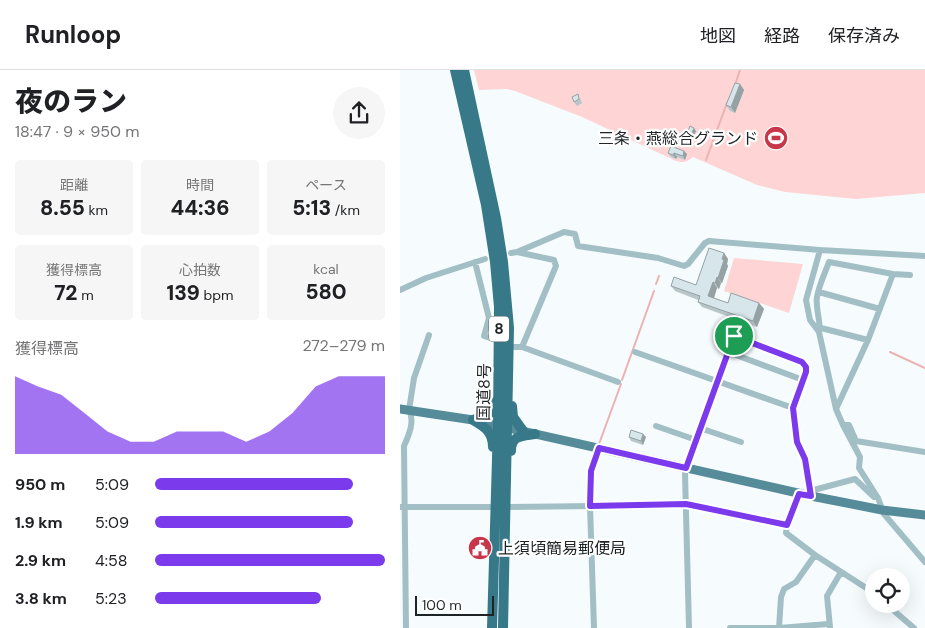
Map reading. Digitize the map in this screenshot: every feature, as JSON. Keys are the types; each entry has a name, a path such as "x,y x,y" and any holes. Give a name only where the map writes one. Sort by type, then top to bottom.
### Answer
{"highway":[{"name":"国道8号","path":"455,70 503,262 509,347 508,384 497,473 501,507 503,628"},
{"name":"国道8号","path":"464,70 491,187 498,300 499,371 506,485 501,507 492,628"},
{"path":"473,420 488,415 494,410 495,379 499,371"},
{"path":"508,384 512,390 513,417 522,430"},
{"path":"473,420 486,428 493,439 494,464 497,473"},
{"path":"506,485 511,468 512,441 521,436 535,434"}],"main road":[{"path":"404,409 522,430 799,494 811,494 882,510 925,515"}],"street":[{"path":"522,347 556,266 554,260 514,253 564,232 575,234 578,246 658,258 684,266 688,264 705,242 709,241 925,256"},
{"path":"820,250 806,300 810,320 820,330 868,340"},
{"path":"400,290 426,278 485,259"},
{"path":"475,262 489,318 484,336 499,341"},
{"path":"910,275 893,274 829,262 818,292 817,315 836,409 860,457 859,468 878,498 882,510 925,562"},
{"path":"836,409 868,340 893,274"},
{"path":"818,292 880,309"},
{"path":"689,628 686,468 738,325"},
{"path":"406,628 402,476 404,446 411,431 412,414 404,409 429,336"},
{"path":"734,336 802,362 806,367 793,408 797,442 805,459 811,494 855,479 874,498 878,498"},
{"path":"509,347 522,347 618,382"},
{"path":"635,352 793,408"},
{"path":"728,352 803,380"},
{"path":"843,425 849,426 856,441 925,452"},
{"path":"656,426 696,440"},
{"path":"700,428 741,442"},
{"path":"594,628 590,506 591,471 599,448"},
{"path":"799,494 787,525 786,533 815,556 865,587"},
{"path":"402,507 686,504 787,525"},
{"path":"779,628 784,589 796,582 815,556"},
{"path":"730,628 829,626 827,596 841,572"},
{"path":"896,613 914,628"}],"shaded area":[{"name":"三条・燕総合グランド","path":"474,70 925,70 925,193 856,199 785,192 757,185 693,157 685,162 676,161 582,117 515,91 507,89 479,90"},
{"path":"734,258 803,264 789,313 724,291"}],"building":[{"path":"735,83 740,84 731,107 726,105"},
{"path":"578,94 579,99 574,102 572,97"},
{"path":"690,126 694,128 691,135 672,143 673,140 670,139 688,131"},
{"path":"671,146 684,151 683,156 668,153"},
{"path":"709,248 724,253 722,259 724,260 718,278 715,283 713,282 708,296 728,303 731,293 759,303 753,321 698,302 700,296 671,286 674,277 696,285"},
{"path":"631,430 643,434 641,441 629,437"}],"waterway":[{"path":"735,85 740,70"},
{"path":"706,160 727,103"},
{"path":"656,284 659,276"},
{"path":"622,380 654,291"},
{"path":"890,352 925,368"},
{"path":"599,444 621,384"}],"place":[{"name":"三条・燕総合グランド","path":"776,138"},
{"name":"上須頃簡易郵便局","path":"480,548"}],"route":[{"path":"734,336 802,362 806,367 806,372 793,408 797,442 805,459 811,496 799,494 787,525 686,504 590,506 591,471 599,448 686,468 734,336"}]}
